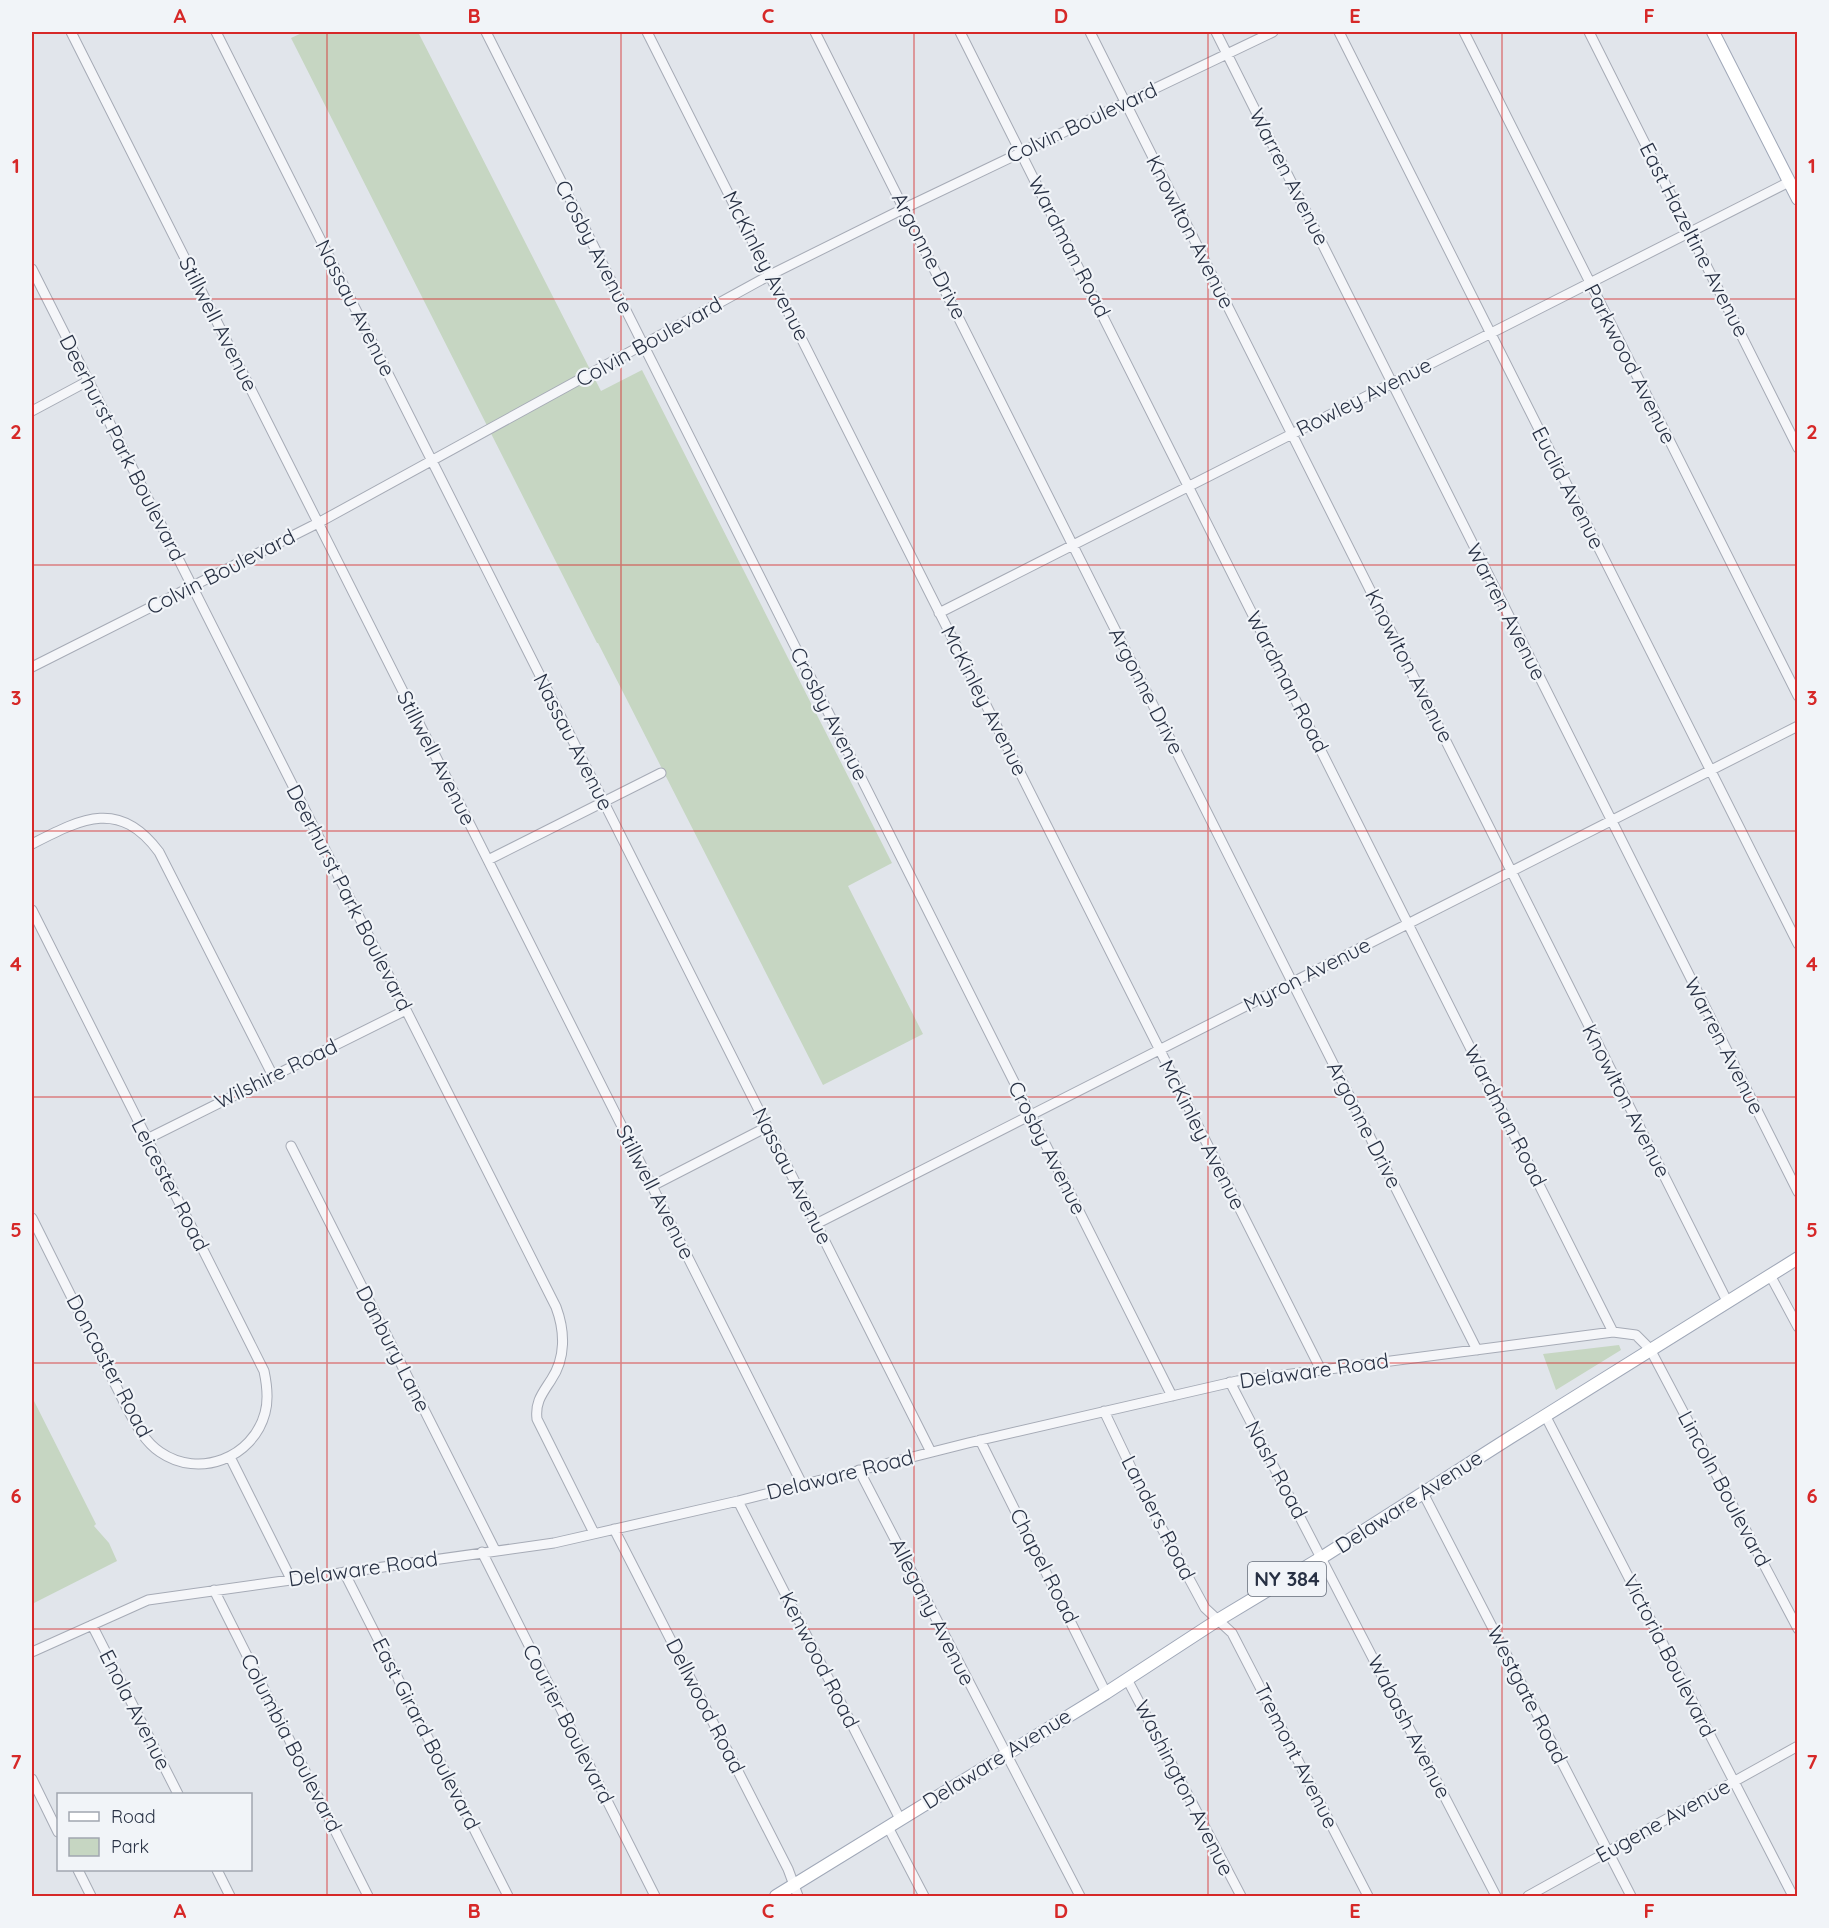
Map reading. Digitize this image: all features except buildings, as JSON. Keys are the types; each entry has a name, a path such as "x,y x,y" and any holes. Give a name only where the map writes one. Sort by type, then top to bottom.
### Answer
{"main road":[{"path":"1713,32 1797,199"},
{"name":"Delaware Avenue","path":"776,1896 795,1891 900,1819 1106,1693 1218,1620 1322,1558 1797,1258"}],"street":[{"name":"Stillwell Avenue","path":"71,32 802,1485"},
{"name":"Nassau Avenue","path":"216,32 931,1452"},
{"name":"Crosby Avenue","path":"486,32 1172,1396"},
{"name":"McKinley Avenue","path":"647,32 1321,1370"},
{"name":"Argonne Drive","path":"815,32 1477,1350"},
{"name":"Wardman Road","path":"960,32 1613,1332"},
{"name":"Knowlton Avenue","path":"1090,32 1727,1301"},
{"name":"Warren Avenue","path":"1215,32 1797,1192"},
{"name":"Colvin Boulevard","path":"32,667 318,524 770,275 1273,32"},
{"name":"Euclid Avenue","path":"1339,32 1797,944"},
{"name":"Parkwood Avenue","path":"1464,32 1797,696"},
{"name":"East Hazeltine Avenue","path":"1589,32 1797,448"},
{"name":"Rowley Avenue","path":"939,613 1789,182"},
{"name":"Deerhurst Park Boulevard","path":"32,268 560,1317 563,1338 561,1357 554,1375 538,1400 537,1419 594,1533"},
{"path":"32,411 88,381"},
{"name":"Myron Avenue","path":"816,1224 1797,726"},
{"path":"488,860 661,773"},
{"path":"32,844 69,825 96,818 120,821 132,826 147,837 159,852 273,1076"},
{"name":"Leicester Road","path":"32,910 264,1371 267,1398 261,1424 249,1442 230,1457"},
{"name":"Wilshire Road","path":"147,1139 406,1010"},
{"path":"652,1186 767,1127"},
{"name":"Danbury Lane","path":"291,1146 495,1551"},
{"name":"Doncaster Road","path":"32,1218 127,1408 146,1439 160,1452 180,1462 203,1464 230,1457"},
{"path":"1770,1275 1797,1327"},
{"name":"Delaware Road","path":"32,1652 148,1599 554,1543 1230,1382 1613,1332 1636,1335 1650,1349"},
{"name":"Lincoln Boulevard","path":"1650,1349 1797,1629"},
{"name":"Nash Road","path":"1230,1382 1322,1558"},
{"name":"Landers Road","path":"1104,1412 1146,1499 1205,1608 1218,1620"},
{"name":"Victoria Boulevard","path":"1545,1416 1793,1896"},
{"name":"Chapel Road","path":"980,1440 1106,1693"},
{"path":"230,1457 291,1579"},
{"name":"Allegany Avenue","path":"859,1470 1080,1896"},
{"name":"Westgate Road","path":"1423,1493 1631,1896"},
{"name":"Kenwood Road","path":"738,1501 900,1819"},
{"name":"Dellwood Road","path":"614,1528 788,1869 795,1891"},
{"name":"Courier Boulevard","path":"482,1552 655,1896"},
{"name":"Wabash Avenue","path":"1322,1558 1497,1896"},
{"name":"East Girard Boulevard","path":"344,1572 508,1896"},
{"name":"Columbia Boulevard","path":"214,1590 368,1896"},
{"name":"Tremont Avenue","path":"1218,1620 1232,1633 1368,1896"},
{"name":"Enola Avenue","path":"92,1625 177,1793"},
{"name":"Washington Avenue","path":"1127,1679 1240,1896"},
{"name":"Eugene Avenue","path":"1528,1896 1797,1746"},
{"path":"32,1779 57,1830"},
{"path":"888,1827 924,1896"},
{"path":"79,1871 92,1896"},
{"path":"218,1871 230,1896"}],"green space":[{"path":"304,32 418,32 601,391 642,370 892,863 848,886 923,1034 823,1085 291,38"},
{"path":"1619,1345 1621,1350 1556,1390 1543,1354"},
{"path":"32,1397 96,1524 94,1526 109,1543 117,1561 34,1603 32,1602"}]}
